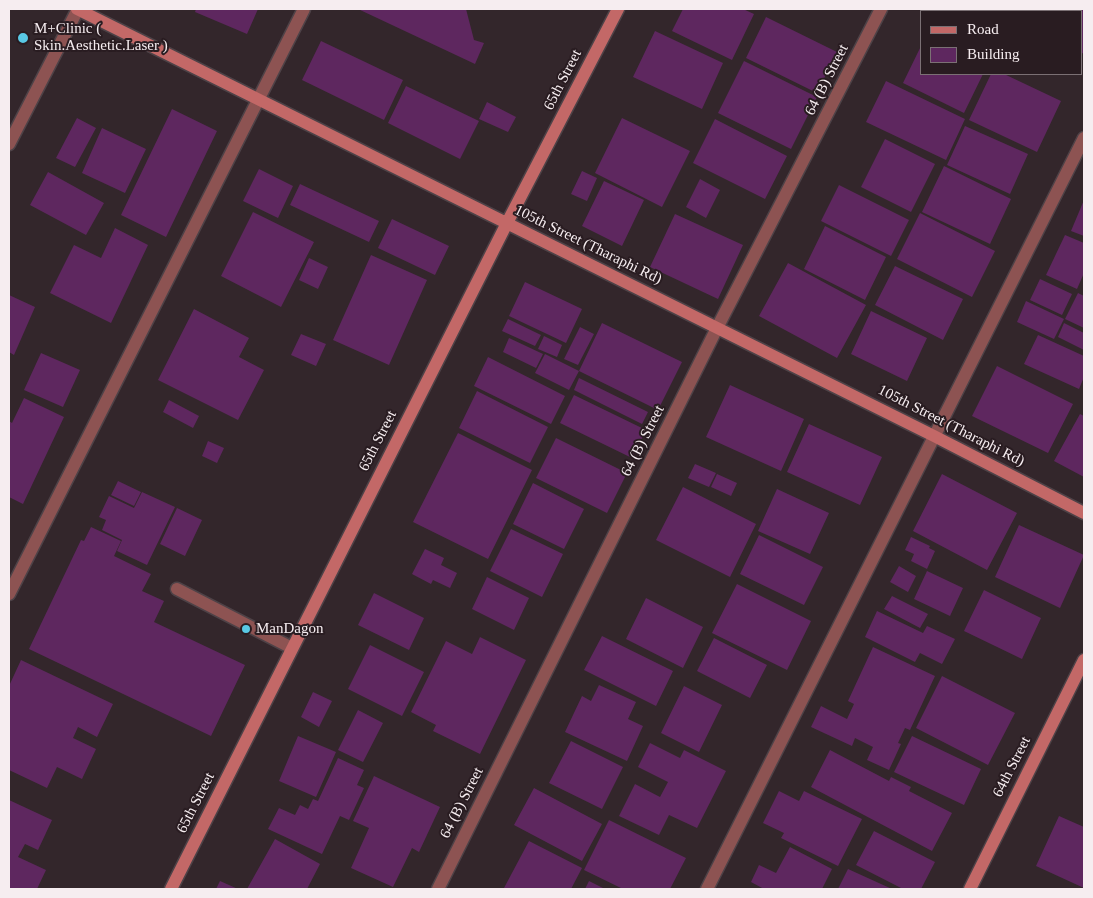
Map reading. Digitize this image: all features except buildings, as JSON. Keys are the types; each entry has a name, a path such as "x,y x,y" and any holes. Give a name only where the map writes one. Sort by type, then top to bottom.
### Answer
{"street":[{"path":"9,144 77,9"},
{"name":"105th Street (Tharaphi Rd)","path":"77,9 934,436 1084,513"},
{"path":"9,594 304,9"},
{"name":"65th Street","path":"171,889 507,223 618,9"},
{"name":"64 (B) Street","path":"438,889 718,328 882,9"},
{"path":"707,889 1084,138"},
{"path":"177,589 292,648"},
{"name":"64th Street","path":"970,889 1084,660"}],"place":[{"name":"M+Clinic ( Skin.Aesthetic.Laser )","path":"23,38"},
{"name":"ManDagon","path":"246,629"}]}
